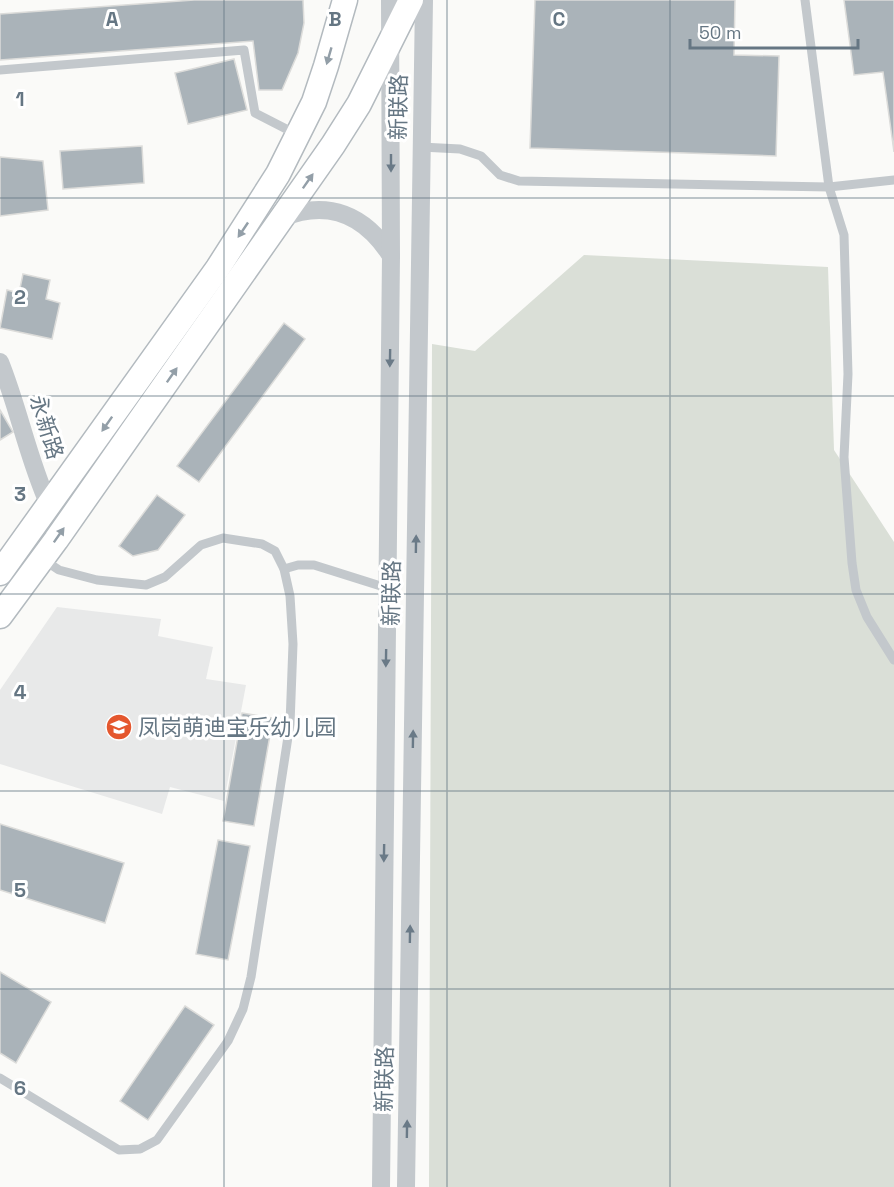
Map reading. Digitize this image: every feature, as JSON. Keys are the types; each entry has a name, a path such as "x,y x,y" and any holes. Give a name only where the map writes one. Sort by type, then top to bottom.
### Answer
{"street":[{"path":"0,573 224,259 278,174 314,102 345,0"},
{"name":"新联路","path":"381,1187 391,256 390,0"},
{"path":"0,616 282,218 358,104 411,0"},
{"name":"新联路","path":"406,1187 423,0"},
{"path":"282,218 313,209 343,213 370,229 391,256"},
{"name":"永新路","path":"0,362 39,483 49,505"}],"lane":[{"path":"805,0 829,188 844,235 849,374 844,457 852,563 856,590 867,618 894,660"},
{"path":"0,70 244,50 255,113 298,135"},
{"path":"421,147 460,149 482,156 500,175 519,181 829,188 894,180"},
{"path":"0,1078 119,1150 140,1149 157,1140 228,1041 243,1009 251,977 290,724 293,644 290,596 284,569 275,552 262,544 223,538 201,545 165,577 146,585 97,580 59,570 42,559"},
{"path":"284,569 298,565 314,565 387,588"}],"shaded area":[{"path":"584,255 828,267 834,450 894,542 894,1187 429,1187 432,344 475,351"},
{"name":"凤岗萌迪宝乐幼儿园","path":"57,607 161,619 158,636 213,647 206,679 246,685 224,801 170,787 162,814 0,764 0,690"}],"building":[{"path":"194,0 303,0 304,23 298,53 282,90 259,90 253,41 0,60 0,14"},
{"path":"535,0 735,0 734,55 779,56 776,156 530,148"},
{"path":"844,0 894,0 894,152 883,72 854,75"},
{"path":"234,59 247,110 188,124 175,73"},
{"path":"142,146 144,183 63,189 60,151"},
{"path":"0,157 43,161 48,210 0,216"},
{"path":"23,274 50,280 46,299 60,303 52,339 0,328 7,290 19,293"},
{"path":"284,323 305,339 199,482 177,466"},
{"path":"0,410 13,432 0,440"},
{"path":"157,495 185,515 158,550 133,556 119,546"},
{"path":"242,713 273,718 254,826 223,821"},
{"path":"0,824 124,863 105,923 0,890"},
{"path":"218,840 250,846 228,960 196,954"},
{"path":"0,972 51,1002 16,1063 0,1053"},
{"path":"185,1006 214,1025 148,1120 120,1101"}],"place":[{"name":"凤岗萌迪宝乐幼儿园","path":"119,727"}]}
